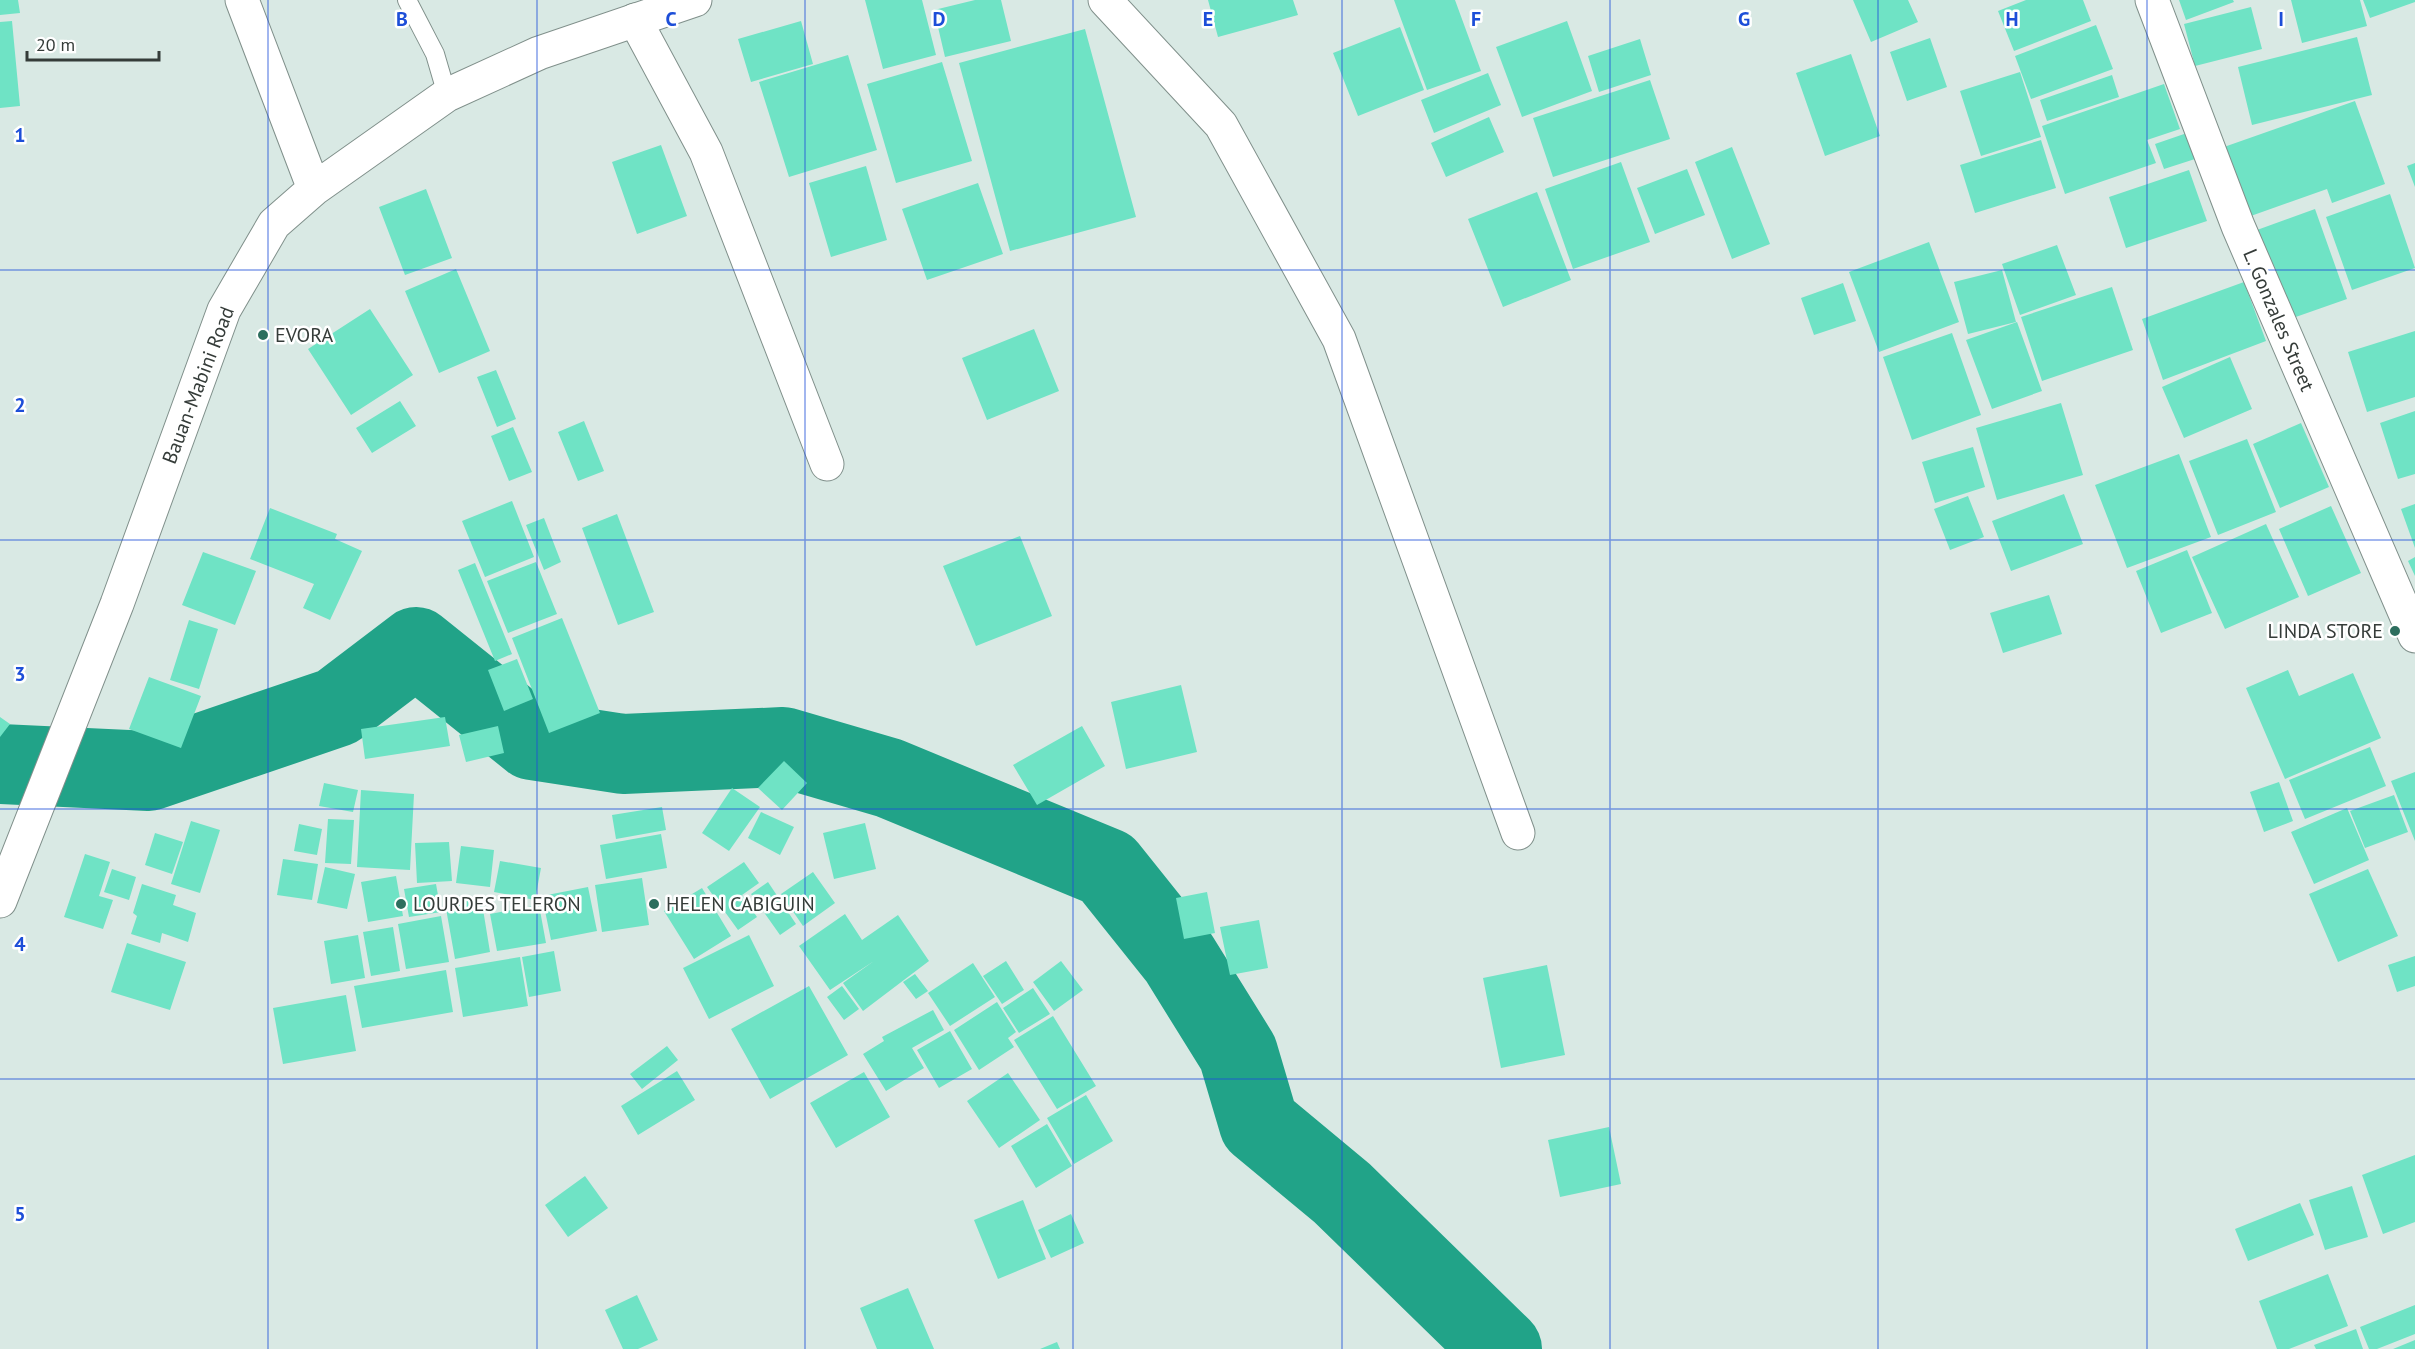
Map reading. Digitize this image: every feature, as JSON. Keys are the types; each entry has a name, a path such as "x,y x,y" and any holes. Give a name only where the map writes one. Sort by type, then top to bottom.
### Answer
{"street":[{"path":"242,0 314,189"},
{"name":"Bauan-Mabini Road","path":"0,901 117,604 224,310 274,224 314,189 447,95 539,53 695,0"},
{"path":"1105,0 1221,125 1339,339 1518,833"},
{"name":"L. Gonzales Street","path":"2152,0 2238,226 2415,636"},
{"path":"635,20 706,152 827,464"}],"lane":[{"path":"407,0 435,54 447,95"}],"building":[{"path":"0,0 18,0 20,13 0,15"},
{"path":"865,0 922,0 936,55 883,69"},
{"path":"975,0 1001,0 1011,41 945,57 934,10"},
{"path":"1208,0 1293,0 1298,15 1218,37"},
{"path":"1394,0 1455,0 1481,71 1427,90"},
{"path":"1853,0 1908,0 1918,22 1871,42"},
{"path":"2026,0 2083,0 2091,21 2014,51 1998,11"},
{"path":"2179,0 2233,0 2234,2 2186,20"},
{"path":"2291,0 2360,0 2367,26 2302,43"},
{"path":"2363,0 2415,0 2415,2 2370,18"},
{"path":"2251,7 2262,49 2195,66 2184,24"},
{"path":"12,21 20,106 0,108 0,22"},
{"path":"801,21 813,64 751,82 738,39"},
{"path":"1567,21 1592,91 1522,117 1496,47"},
{"path":"2096,25 2113,69 2031,99 2015,56"},
{"path":"1400,27 1424,90 1358,116 1333,53"},
{"path":"1085,29 1136,217 1010,251 959,63"},
{"path":"2357,37 2372,95 2252,125 2238,67"},
{"path":"1930,38 1947,87 1907,101 1890,52"},
{"path":"1640,39 1651,75 1599,92 1588,56"},
{"path":"1851,54 1880,136 1825,156 1796,73"},
{"path":"848,55 877,150 789,177 759,82"},
{"path":"942,62 972,161 896,183 867,84"},
{"path":"2020,72 2041,137 1981,156 1960,91"},
{"path":"1488,73 1501,105 1434,133 1421,100"},
{"path":"2112,75 2119,97 2047,121 2040,100"},
{"path":"1650,80 1670,139 1553,177 1533,118"},
{"path":"2164,84 2180,129 2147,140 2156,163 2065,194 2042,126"},
{"path":"2355,101 2385,184 2332,203 2327,189 2248,217 2224,147"},
{"path":"1489,117 1504,152 1446,177 1431,143"},
{"path":"2187,133 2195,159 2164,169 2155,144"},
{"path":"2041,140 2056,188 1975,213 1960,165"},
{"path":"661,145 687,216 637,234 612,162"},
{"path":"1732,147 1770,244 1732,259 1695,162"},
{"path":"1621,162 1650,242 1573,269 1545,189"},
{"path":"2415,163 2415,187 2407,166"},
{"path":"866,166 887,240 831,257 809,183"},
{"path":"1687,169 1705,215 1655,234 1637,188"},
{"path":"2189,170 2207,221 2126,248 2109,197"},
{"path":"978,183 1003,254 927,280 902,209"},
{"path":"426,189 452,258 405,275 379,207"},
{"path":"1537,192 1571,280 1503,307 1468,219"},
{"path":"2390,194 2415,268 2352,290 2326,217"},
{"path":"2315,209 2347,299 2290,319 2257,230"},
{"path":"1929,242 1959,322 1879,352 1849,272"},
{"path":"2057,245 2076,295 2020,315 2002,264"},
{"path":"456,269 490,351 439,373 405,291"},
{"path":"2002,270 2016,322 1968,334 1954,282"},
{"path":"2244,282 2266,341 2163,380 2142,319"},
{"path":"1843,283 1856,321 1814,335 1801,298"},
{"path":"2112,287 2133,350 2042,381 2021,317"},
{"path":"370,309 413,375 351,415 308,349"},
{"path":"2017,322 2042,391 1992,409 1966,340"},
{"path":"1034,329 1059,391 987,420 962,358"},
{"path":"2415,331 2415,397 2367,412 2348,352"},
{"path":"1952,333 1981,415 1912,440 1883,357"},
{"path":"2230,357 2252,409 2184,438 2162,387"},
{"path":"496,370 516,419 497,427 477,377"},
{"path":"400,401 416,426 372,453 356,428"},
{"path":"2061,403 2083,475 1997,500 1976,428"},
{"path":"2415,411 2415,474 2398,479 2380,423"},
{"path":"584,421 604,471 578,481 558,432"},
{"path":"2301,423 2329,487 2280,508 2253,444"},
{"path":"513,427 532,472 509,481 491,436"},
{"path":"2247,439 2276,512 2218,535 2189,461"},
{"path":"1973,447 1985,487 1935,503 1922,462"},
{"path":"2179,454 2211,537 2127,568 2095,485"},
{"path":"2064,494 2083,544 2011,571 1992,521"},
{"path":"1968,496 1984,537 1950,550 1934,509"},
{"path":"512,501 534,557 485,577 462,521"},
{"path":"2415,504 2415,548 2401,509"},
{"path":"2331,506 2361,573 2308,596 2279,529"},
{"path":"270,508 337,534 335,539 362,551 330,620 303,608 314,584 250,559"},
{"path":"617,514 654,612 618,625 582,528"},
{"path":"544,518 561,562 544,570 526,525"},
{"path":"2266,524 2299,597 2225,629 2192,557"},
{"path":"1020,536 1052,616 976,646 943,566"},
{"path":"2187,550 2212,613 2161,633 2136,571"},
{"path":"203,552 256,571 235,625 182,605"},
{"path":"2415,557 2415,576 2408,561"},
{"path":"536,562 557,614 508,633 487,581"},
{"path":"475,563 512,654 495,661 458,570"},
{"path":"2049,595 2062,634 2003,653 1990,613"},
{"path":"562,618 600,713 549,733 512,638"},
{"path":"189,620 218,629 199,689 170,680"},
{"path":"517,659 533,699 504,711 488,670"},
{"path":"2288,670 2299,696 2353,673 2381,738 2285,779 2246,688"},
{"path":"149,677 201,696 181,748 129,729"},
{"path":"1181,685 1197,752 1126,769 1111,702"},
{"path":"0,717 10,724 0,737"},
{"path":"445,717 450,746 365,759 361,729"},
{"path":"498,726 504,753 466,762 459,735"},
{"path":"1082,726 1105,766 1037,805 1013,765"},
{"path":"2370,747 2386,786 2305,819 2289,780"},
{"path":"784,761 807,783 782,810 758,788"},
{"path":"2415,772 2415,841 2391,781"},
{"path":"2279,782 2293,821 2264,832 2250,792"},
{"path":"324,783 358,790 353,812 319,806"},
{"path":"732,788 760,807 729,851 702,833"},
{"path":"361,790 414,794 410,870 357,867"},
{"path":"2394,795 2408,832 2365,848 2350,811"},
{"path":"662,807 666,830 616,839 612,815"},
{"path":"2347,808 2369,860 2314,884 2291,832"},
{"path":"761,812 794,827 780,855 748,838"},
{"path":"328,819 354,820 351,864 325,863"},
{"path":"191,821 220,830 200,893 171,884"},
{"path":"865,823 876,869 834,879 823,833"},
{"path":"299,824 322,829 317,855 294,851"},
{"path":"155,833 183,842 172,874 145,865"},
{"path":"661,834 667,868 606,879 600,845"},
{"path":"449,842 452,881 417,883 415,843"},
{"path":"461,846 494,850 490,887 456,883"},
{"path":"85,854 110,862 99,896 113,900 103,929 64,917"},
{"path":"283,859 318,864 312,900 277,895"},
{"path":"500,861 541,868 535,900 494,892"},
{"path":"744,862 759,883 742,895 757,917 738,930 707,887"},
{"path":"325,867 355,874 347,909 317,903"},
{"path":"112,869 136,877 129,900 104,892"},
{"path":"2368,869 2398,936 2338,962 2309,894"},
{"path":"813,872 835,903 803,926 781,894"},
{"path":"396,876 403,916 368,922 361,882"},
{"path":"642,878 649,925 602,932 595,885"},
{"path":"768,882 796,924 780,935 751,894"},
{"path":"142,884 176,895 173,905 196,913 188,942 162,933 160,943 131,934 137,916 133,913"},
{"path":"436,884 441,912 409,917 404,889"},
{"path":"588,887 597,931 551,940 542,896"},
{"path":"702,888 731,936 694,959 664,911"},
{"path":"1207,892 1215,933 1184,939 1176,898"},
{"path":"481,897 490,952 455,959 445,903"},
{"path":"539,905 546,943 497,951 490,914"},
{"path":"845,914 862,940 898,915 929,961 863,1011 843,983 874,961 830,990 799,946"},
{"path":"441,916 449,962 406,969 398,924"},
{"path":"1259,920 1268,968 1230,975 1220,927"},
{"path":"393,927 400,971 371,976 363,932"},
{"path":"358,935 365,978 331,984 324,941"},
{"path":"749,935 774,986 709,1019 683,968"},
{"path":"127,943 186,962 170,1010 111,992"},
{"path":"554,951 561,991 529,997 522,957"},
{"path":"2415,956 2415,986 2397,992 2388,965"},
{"path":"520,957 528,1006 463,1017 455,968"},
{"path":"1006,961 1024,990 1002,1004 983,976"},
{"path":"1061,961 1083,990 1054,1011 1033,982"},
{"path":"973,963 995,997 950,1026 928,993"},
{"path":"1547,965 1565,1055 1501,1068 1483,978"},
{"path":"446,970 453,1012 362,1028 354,986"},
{"path":"915,974 928,991 916,999 903,982"},
{"path":"809,986 848,1055 770,1099 731,1029"},
{"path":"842,986 859,1009 844,1020 827,997"},
{"path":"1033,988 1050,1014 1019,1033 1003,1008"},
{"path":"346,995 356,1051 283,1064 273,1008"},
{"path":"997,1002 1016,1032 1008,1038 1014,1047 979,1070 954,1030"},
{"path":"933,1010 944,1030 912,1048 924,1068 886,1091 863,1054 884,1041 882,1037"},
{"path":"1053,1016 1096,1086 1057,1109 1014,1040"},
{"path":"950,1031 972,1069 939,1088 917,1050"},
{"path":"667,1046 678,1060 642,1089 630,1074"},
{"path":"677,1071 695,1100 638,1135 621,1106"},
{"path":"864,1072 890,1117 836,1148 810,1103"},
{"path":"1008,1073 1040,1120 999,1148 967,1101"},
{"path":"1086,1095 1113,1141 1074,1164 1047,1118"},
{"path":"1047,1124 1072,1166 1036,1188 1011,1146"},
{"path":"1609,1127 1621,1184 1560,1197 1548,1140"},
{"path":"2415,1155 2415,1222 2383,1234 2362,1175"},
{"path":"585,1176 608,1208 568,1237 545,1205"},
{"path":"2352,1186 2368,1237 2325,1250 2309,1200"},
{"path":"1023,1200 1046,1259 998,1279 974,1220"},
{"path":"2300,1203 2314,1235 2248,1261 2235,1229"},
{"path":"1071,1214 1084,1243 1051,1258 1038,1230"},
{"path":"2328,1274 2348,1326 2289,1349 2277,1349 2259,1301"},
{"path":"908,1288 934,1349 877,1349 860,1308"},
{"path":"637,1295 658,1340 638,1349 623,1349 605,1310"},
{"path":"2415,1305 2415,1334 2377,1349 2369,1349 2360,1327"},
{"path":"2356,1329 2363,1349 2316,1349 2314,1345"},
{"path":"2415,1340 2415,1349 2393,1349"},
{"path":"1057,1342 1060,1349 1040,1349"}],"waterway":[{"path":"0,764 149,771 337,707 416,647 532,740 623,754 783,747 889,778 1107,868 1179,958 1238,1053 1259,1124 1342,1193 1502,1349"}],"place":[{"name":"EVORA","path":"263,335"},
{"name":"LINDA STORE","path":"2395,631"},
{"name":"LOURDES TELERON","path":"401,904"},
{"name":"HELEN CABIGUIN","path":"654,904"}]}
